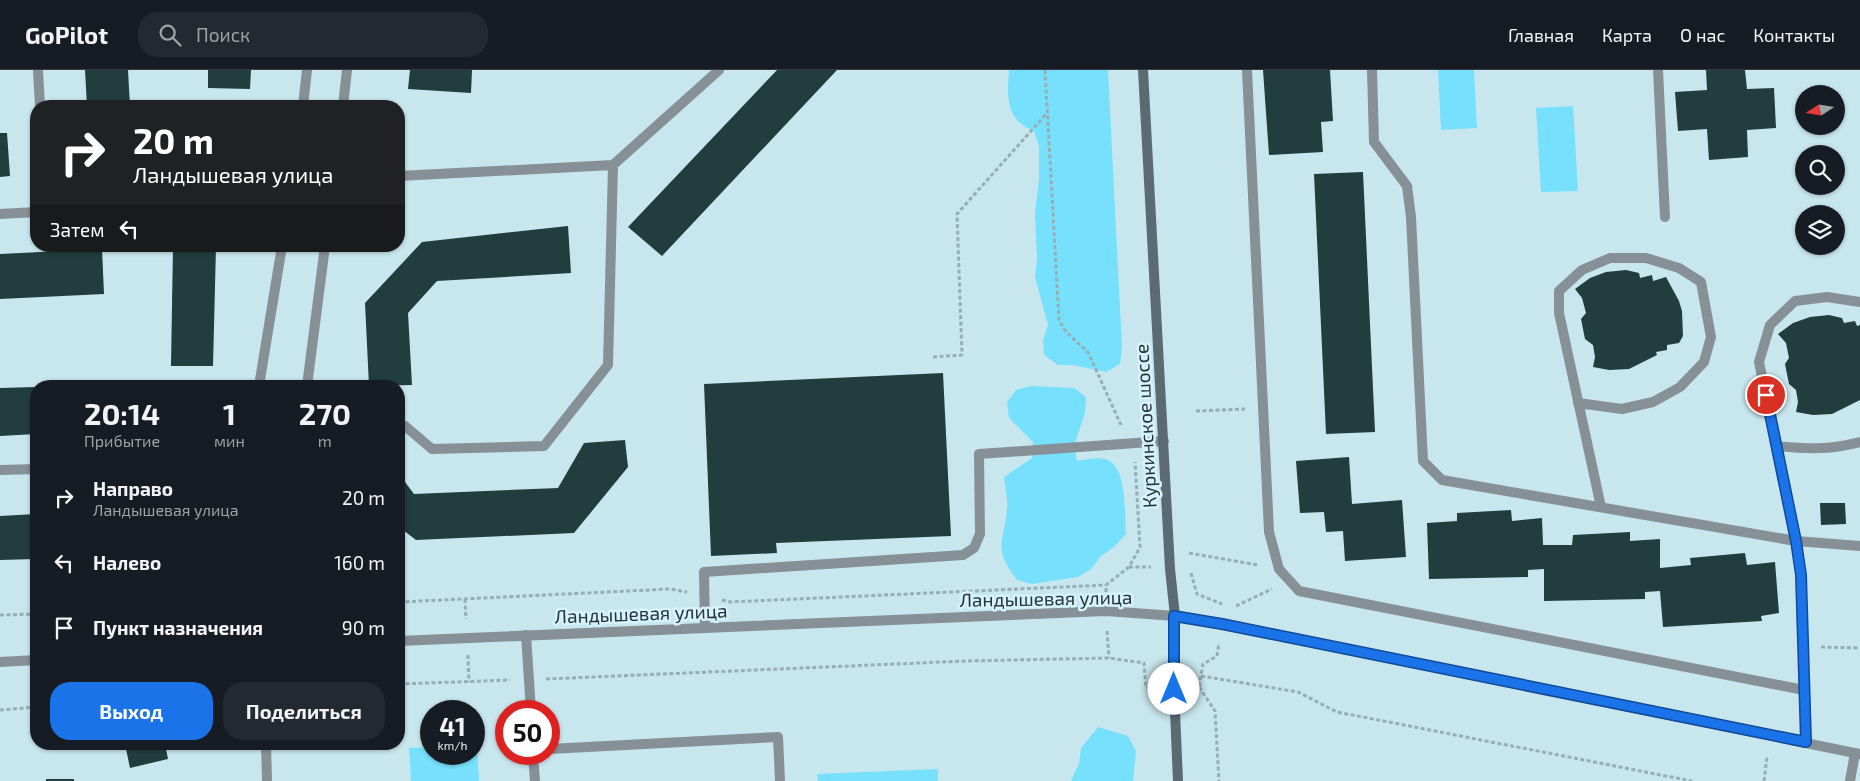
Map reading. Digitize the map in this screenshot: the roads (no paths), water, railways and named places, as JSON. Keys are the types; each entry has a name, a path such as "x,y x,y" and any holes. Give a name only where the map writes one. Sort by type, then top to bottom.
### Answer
{"main road":[{"name":"Куркинское шоссе","path":"1143,70 1174,616 1174,689 1178,781"}],"street":[{"path":"38,70 40,100"},
{"path":"304,100 307,70"},
{"path":"344,100 347,70"},
{"path":"405,176 613,165 719,70"},
{"path":"1247,70 1269,532 1279,569 1299,591 1804,690"},
{"path":"1372,70 1374,142 1407,186 1411,217 1423,461 1442,480 1796,541 1860,546"},
{"path":"1658,70 1666,217"},
{"path":"405,426 432,449 544,446 608,365 613,165"},
{"path":"0,214 30,212"},
{"path":"260,380 281,252"},
{"path":"308,380 324,252"},
{"path":"1578,403 1622,409 1653,402 1680,387 1704,362 1711,337 1701,282 1679,268 1646,258 1610,258 1582,270 1559,291 1559,313 1578,403 1601,507"},
{"path":"1806,742 1801,575 1796,541 1759,362 1770,325 1794,302 1827,298 1860,302"},
{"path":"705,628 704,572 963,555 974,548 980,534 979,454 1164,442"},
{"path":"1776,446 1804,449 1835,448 1860,442"},
{"path":"0,470 30,469"},
{"name":"Ландышевая улица","path":"405,641 1106,611 1174,616 1222,624 1806,742 1857,754"},
{"path":"526,635 530,700"},
{"path":"0,662 30,660"},
{"path":"560,749 778,737 780,781"},
{"path":"266,750 267,781"},
{"path":"1850,781 1857,754"},
{"path":"533,765 534,781"}]}
